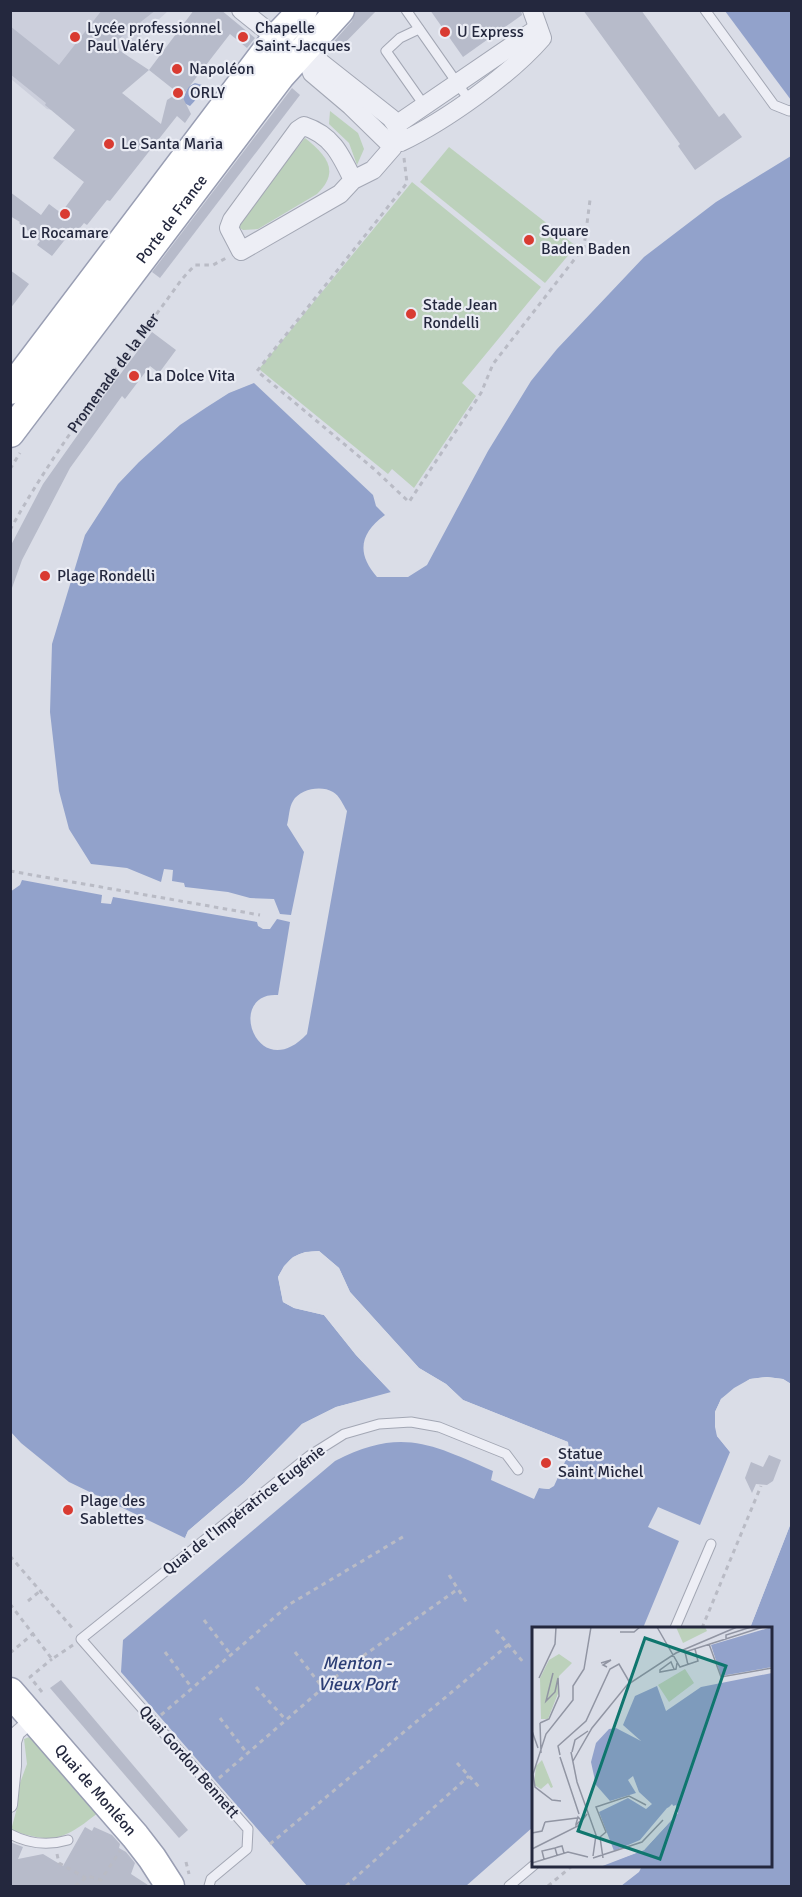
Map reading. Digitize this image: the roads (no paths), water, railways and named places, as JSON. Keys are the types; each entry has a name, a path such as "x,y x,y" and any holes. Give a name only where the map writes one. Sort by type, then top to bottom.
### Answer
{"main road":[{"name":"Porte de France","path":"10,433 294,52 303,10"},
{"name":"Porte de France","path":"10,390 294,52 340,10"},
{"name":"Quai de Monléon","path":"23,1694 152,1858 170,1887"}],"street":[{"path":"241,10 294,52 312,73 351,106 395,133 422,132 469,100 532,50 542,38 535,19 458,83 424,105 395,133 373,170 353,180 340,194 242,251 229,228 232,220 298,130 304,126 313,129 336,147 353,180"},
{"path":"294,52 320,62 395,133"},
{"path":"10,1805 14,1742 17,1733 25,1726"}],"lane":[{"path":"406,10 469,100"},
{"path":"705,10 774,105 792,110"},
{"path":"419,29 400,38 386,51 424,105"},
{"name":"Quai de l'Impératrice Eugénie","path":"81,1639 309,1456 344,1434 379,1424 411,1422 440,1427 507,1454 518,1470"},
{"path":"676,1627 711,1544"},
{"name":"Quai Gordon Bennett","path":"81,1639 248,1829 248,1849 211,1879 209,1887"},
{"path":"10,1834 24,1841 55,1844 68,1840"},
{"path":"508,1887 532,1867"}],"water":[{"path":"725,11 791,11 791,100"},
{"path":"195,83 202,85 201,94 190,106 182,102 188,87"},
{"name":"Menton - Vieux Port","path":"791,156 791,1384 783,1379 767,1377 750,1379 721,1399 715,1412 717,1436 730,1452 700,1525 658,1507 648,1527 679,1541 643,1627 532,1627 532,1828 466,1886 307,1886 121,1672 123,1640 335,1461 379,1444 416,1443 451,1453 493,1471 491,1480 534,1499 539,1488 549,1489 569,1453 568,1442 463,1400 446,1384 419,1368 350,1292 339,1268 319,1251 299,1254 286,1265 278,1277 283,1302 294,1308 324,1315 356,1355 392,1393 336,1407 302,1424 244,1483 188,1531 185,1538 69,1482 21,1443 10,1431 10,892 20,885 22,880 102,895 101,903 111,904 113,897 257,922 258,926 263,929 270,929 277,919 290,922 278,995 264,997 255,1005 251,1015 252,1027 257,1038 265,1047 277,1050 291,1046 307,1034 347,811 335,794 323,789 306,791 293,801 287,825 304,852 291,915 280,914 274,899 250,898 228,892 185,887 184,883 172,881 173,870 164,869 161,882 127,868 91,864 69,829 59,791 50,712 52,644 85,535 118,484 180,425 229,393 254,383 373,495 376,506 385,515 366,536 364,552 370,568 377,577 408,577 427,565 488,451 531,381 557,349 644,257 716,202"},
{"path":"791,1523 791,1886 621,1886 639,1872 642,1867 772,1867 772,1627 750,1627"}],"place":[{"name":"U Express","path":"445,32"},
{"name":"Lycée professionnel Paul Valéry","path":"75,37"},
{"name":"Chapelle Saint-Jacques","path":"243,37"},
{"name":"Napoléon","path":"177,69"},
{"name":"ORLY","path":"178,93"},
{"name":"Le Santa Maria","path":"109,144"},
{"name":"Le Rocamare","path":"65,214"},
{"name":"Square Baden Baden","path":"529,240"},
{"name":"Stade Jean Rondelli","path":"411,314"},
{"name":"La Dolce Vita","path":"134,376"},
{"name":"Plage Rondelli","path":"45,576"},
{"name":"Statue Saint Michel","path":"546,1463"},
{"name":"Plage des Sablettes","path":"68,1510"}]}
